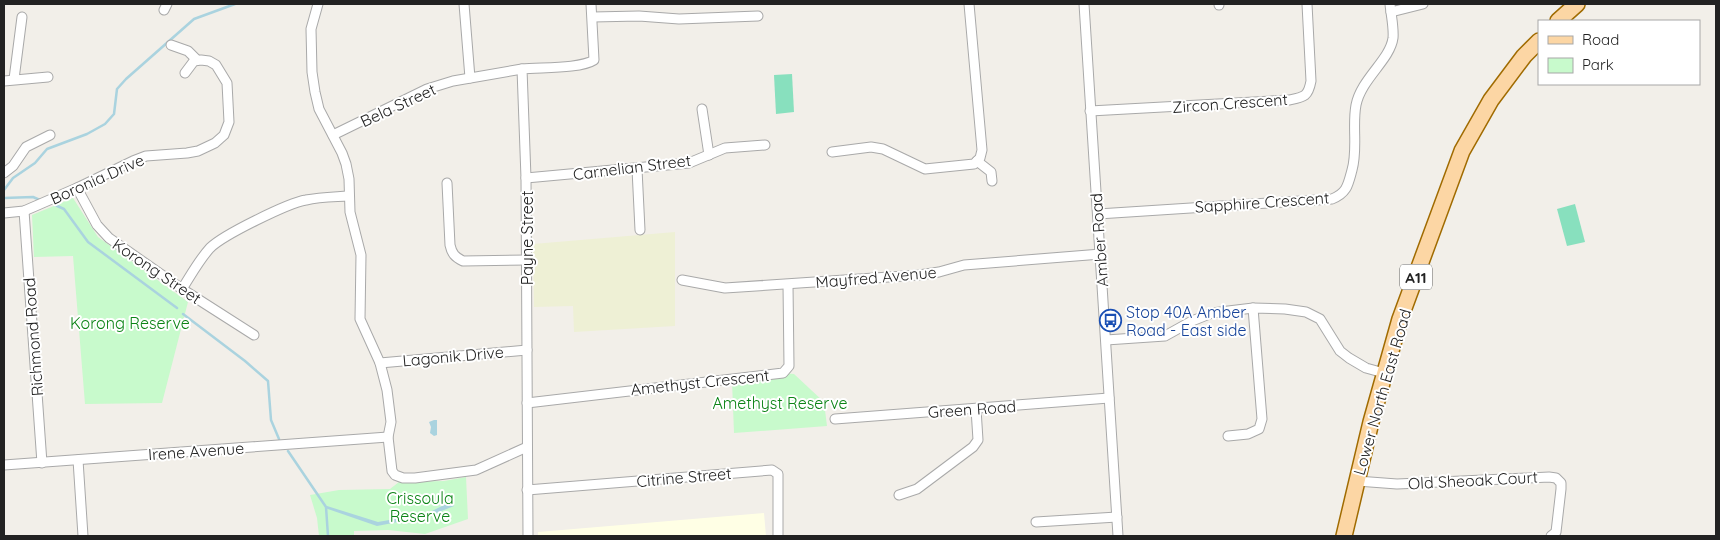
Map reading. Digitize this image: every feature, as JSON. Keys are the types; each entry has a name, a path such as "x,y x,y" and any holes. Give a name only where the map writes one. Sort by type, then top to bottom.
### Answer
{"main road":[{"path":"1559,20 1577,4"},
{"name":"Lower North East Road","path":"1344,536 1371,422 1400,320 1462,151 1491,100 1524,56 1538,42"}],"street":[{"path":"318,4 311,29 314,92 319,109 346,164 349,179 348,196 350,212 361,255 360,319 380,363 386,390 391,422 388,437 392,471 395,475 403,478 415,478 476,470 527,447"},
{"path":"464,4 470,78"},
{"path":"522,69 579,65 594,60 591,4"},
{"path":"832,152 871,147 883,149 925,168 974,164 980,158 982,150 969,4"},
{"name":"Amber Road","path":"1084,4 1118,536"},
{"name":"Zircon Crescent","path":"1090,111 1289,100 1303,97 1310,90 1311,81 1307,4"},
{"path":"1391,8 1423,4"},
{"name":"Sapphire Crescent","path":"1098,214 1332,199 1342,195 1346,190 1353,167 1356,103 1364,84 1390,48 1393,37 1391,8"},
{"path":"592,17 639,16 679,20 758,16"},
{"path":"14,79 22,17"},
{"path":"171,45 188,51 197,60 184,73"},
{"name":"Boronia Drive","path":"4,213 24,211 77,188 133,160 146,156 198,151 215,143 224,135 229,122 227,84 216,65 209,61 197,60"},
{"name":"Bela Street","path":"333,135 427,89 453,81 522,69"},
{"name":"Payne Street","path":"522,69 526,178 528,536"},
{"path":"4,81 48,77"},
{"path":"702,109 709,155"},
{"path":"4,173 13,166 26,147 50,135"},
{"name":"Carnelian Street","path":"526,178 689,163 725,148 765,145"},
{"path":"977,161 991,172 992,181"},
{"path":"637,168 640,230"},
{"path":"447,184 450,245 456,257 463,261 527,260"},
{"name":"Korong Street","path":"77,188 97,225 108,238 182,289 254,335"},
{"path":"182,289 202,258 211,247 222,239 285,206 306,200 348,196"},
{"name":"Richmond Road","path":"24,211 42,463"},
{"name":"Mayfred Avenue","path":"682,280 725,288 919,275 964,265 1101,254"},
{"name":"Amethyst Crescent","path":"527,403 783,373 789,366 788,284"},
{"path":"1228,436 1248,434 1260,429 1262,419 1253,308"},
{"path":"1106,340 1165,336 1192,320 1212,313 1253,308 1286,309 1306,312 1320,319 1340,351 1366,368 1384,373"},
{"name":"Lagonik Drive","path":"380,363 527,350"},
{"name":"Green Road","path":"835,419 1109,398"},
{"path":"899,496 917,489 973,447 978,440 976,409"},
{"name":"Irene Avenue","path":"4,465 388,437"},
{"path":"78,460 83,536"},
{"name":"Citrine Street","path":"527,490 772,470 778,474 778,536"},
{"name":"Old Sheoak Court","path":"1357,481 1397,484 1556,478 1561,482 1561,489 1556,532 1551,536"},
{"path":"1036,522 1117,517"}],"shaded area":[{"path":"675,232 675,326 574,332 573,306 534,307 533,244"},
{"path":"764,513 766,536 538,536 538,532"}],"green space":[{"path":"792,74 794,112 776,114 774,75"},
{"name":"Korong Reserve","path":"73,198 98,237 188,302 162,403 85,404 73,256 34,257 32,215"},
{"path":"1575,204 1585,242 1567,246 1557,209"},
{"name":"Amethyst Reserve","path":"783,373 794,374 824,402 827,426 734,433 732,381"},
{"name":"Crissoula Reserve","path":"466,477 468,519 425,534 388,530 354,531 354,536 319,536 317,518 310,495 339,490 390,489 399,482 444,481"}],"water":[{"path":"437,420 437,435 434,436 430,433 431,427 429,422"},
{"path":"452,501 454,506 429,516 377,526 325,508 327,506 378,522 428,513"}],"waterway":[{"path":"4,190 13,178 35,163 47,149 87,134 105,124 114,114 117,89 194,19 235,4"},
{"path":"4,198 33,197 40,200"},
{"path":"55,205 64,209 88,242 177,308"},
{"path":"183,314 268,381 271,420 279,439"},
{"path":"288,451 326,507 328,536"}],"place":[{"name":"Stop 40A Amber Road - East side","path":"1110,321"}]}
